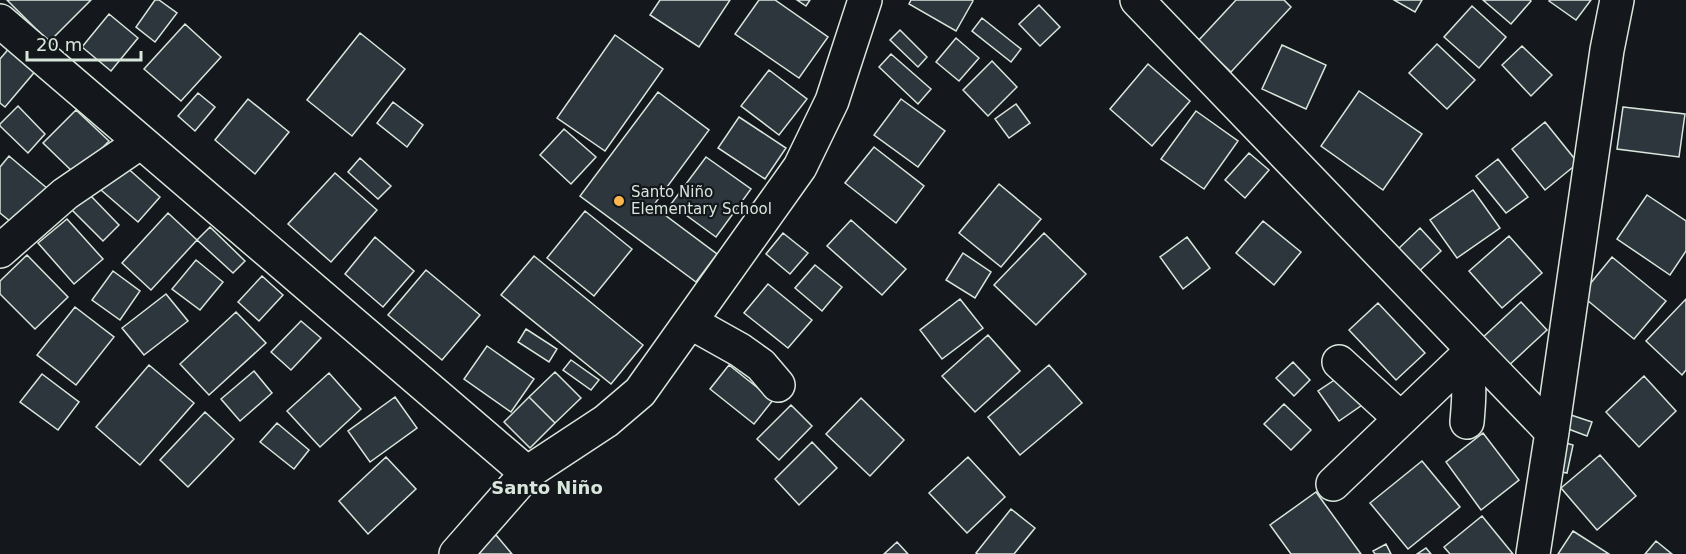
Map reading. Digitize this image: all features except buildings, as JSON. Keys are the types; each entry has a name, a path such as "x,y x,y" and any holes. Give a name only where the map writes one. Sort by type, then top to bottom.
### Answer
{"street":[{"path":"456,554 527,473 606,421 640,392 800,166 832,101 865,0"},
{"path":"1137,0 1468,354 1552,432"},
{"path":"1533,554 1607,50 1617,0"},
{"path":"0,21 527,473"},
{"path":"0,251 65,194 141,142"},
{"path":"690,322 761,364 778,385"},
{"path":"1333,484 1468,354"},
{"path":"1467,422 1470,385 1468,354"},
{"path":"1339,362 1401,419"}],"place":[{"name":"Santo Niño Elementary School","path":"619,201"}],"district":[{"name":"Santo Niño","path":"547,488"}]}
